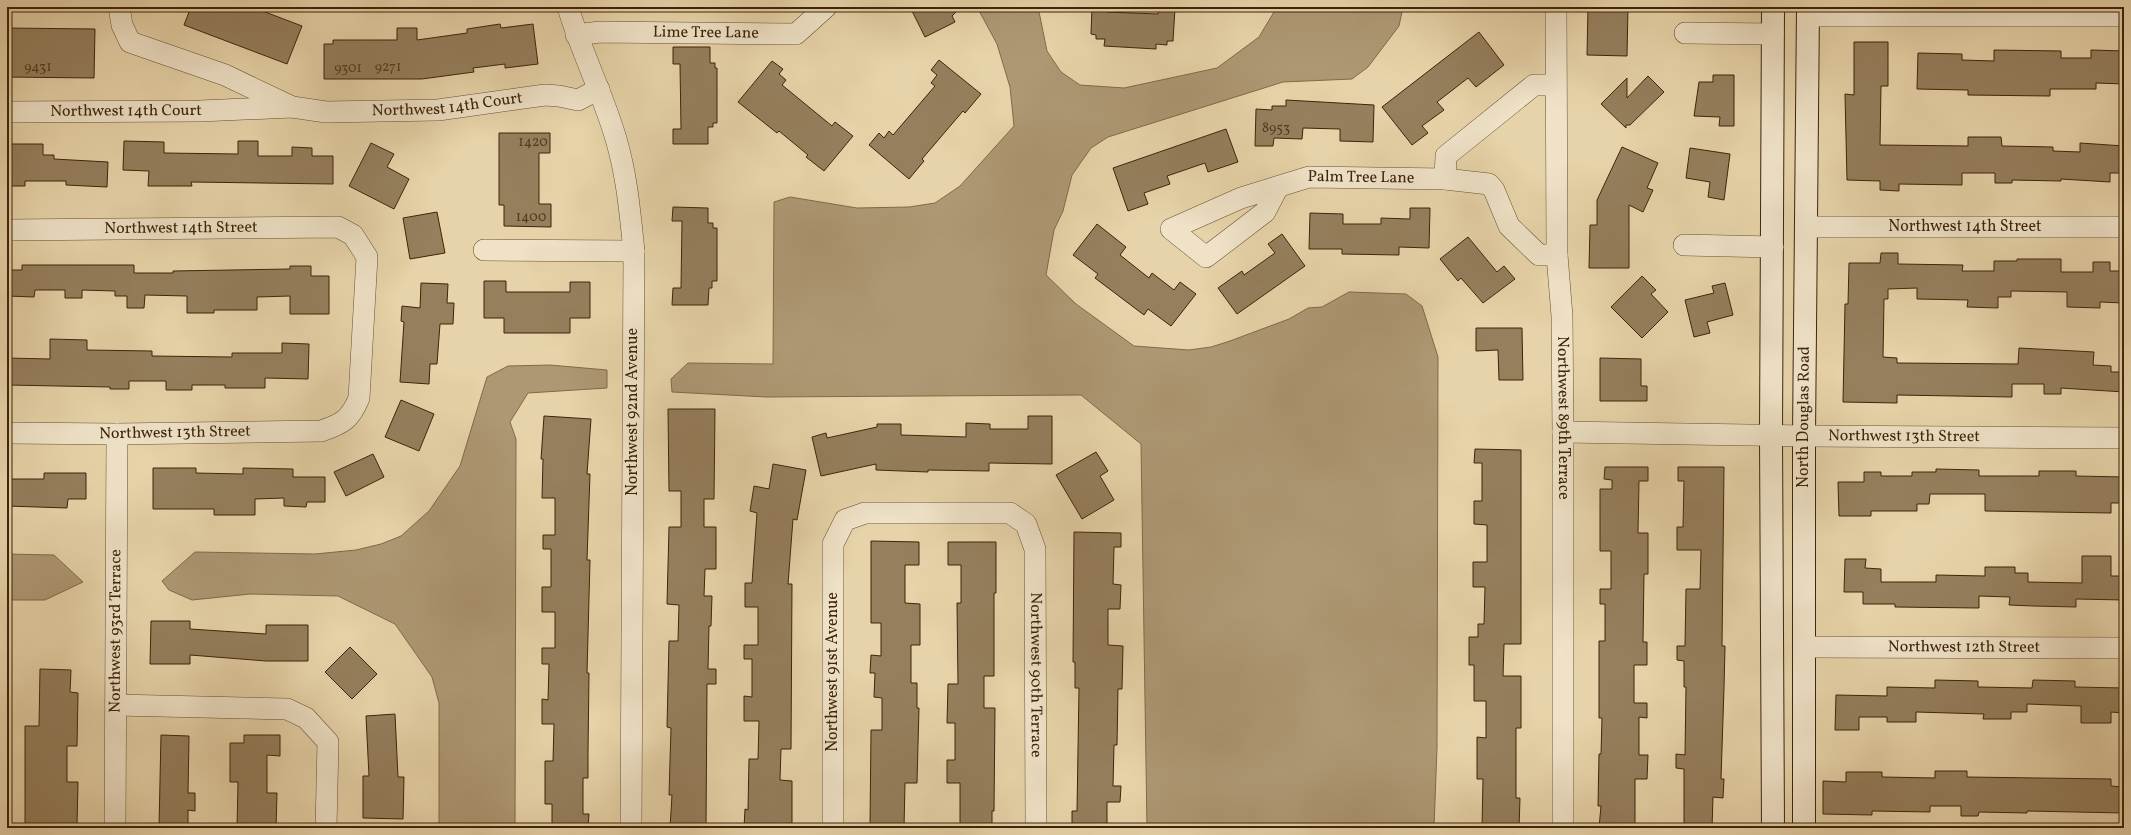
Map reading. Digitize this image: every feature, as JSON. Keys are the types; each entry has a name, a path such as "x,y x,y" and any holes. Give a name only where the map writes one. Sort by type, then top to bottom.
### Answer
{"main road":[{"name":"North Douglas Road","path":"1773,7 1771,436 1773,828"},
{"name":"North Douglas Road","path":"1804,828 1804,436 1808,11"}],"street":[{"name":"Northwest 14th Court","path":"119,7 122,25 130,42 225,75 292,107"},
{"name":"Northwest 92nd Avenue","path":"568,7 576,35 599,89 616,138 626,178 634,251 631,828"},
{"name":"Lime Tree Lane","path":"576,35 600,32 796,34 826,7"},
{"name":"Northwest 89th Terrace","path":"1556,7 1557,255 1562,316 1563,432 1563,828"},
{"path":"1808,11 2124,16"},
{"path":"1685,33 1773,34"},
{"path":"1445,179 1446,156 1534,85 1556,85"},
{"name":"Northwest 14th Court","path":"7,112 200,111 292,107 326,112 438,110 545,95 578,100 599,89"},
{"name":"Palm Tree Lane","path":"1278,187 1309,177 1445,179 1489,184 1494,190 1509,226 1539,255 1557,255"},
{"name":"Northwest 14th Street","path":"7,230 338,227 353,235 367,257 366,281 358,398 353,412 341,424"},
{"name":"Northwest 14th Street","path":"1806,227 2124,227"},
{"path":"1684,245 1773,246"},
{"path":"484,250 634,251"},
{"name":"Northwest 13th Street","path":"7,433 117,434 321,431 341,424"},
{"name":"Northwest 13th Street","path":"1563,432 1771,436 2124,438"},
{"name":"Northwest 93rd Terrace","path":"115,828 117,434"},
{"name":"Northwest 90th Terrace","path":"845,520 865,513 1010,513 1026,524 1035,548 1036,828"},
{"name":"Northwest 91st Avenue","path":"833,828 833,544 845,520"},
{"name":"Northwest 12th Street","path":"1805,646 2124,648"},
{"path":"116,705 287,709 306,718 328,742 326,828"}],"shaded area":[{"path":"977,7 1038,7 1047,51 1061,72 1080,85 1124,88 1217,68 1259,37 1277,7 1403,7 1399,26 1368,67 1352,79 1283,82 1108,137 1091,148 1072,175 1063,211 1054,230 1046,275 1076,304 1134,346 1189,350 1211,347 1289,319 1308,308 1322,307 1349,292 1406,294 1422,306 1438,357 1437,748 1434,828 1147,828 1141,444 1081,395 766,397 672,392 671,379 688,363 773,364 774,202 790,197 857,208 909,207 935,203 960,186 1014,126 1010,87 997,44"},
{"path":"550,365 607,370 607,388 528,393 510,422 516,439 515,828 439,828 439,703 432,677 395,624 338,596 250,594 192,600 169,590 162,581 195,552 315,554 356,550 381,544 401,536 429,511 460,466 487,377 508,366"},
{"path":"7,554 54,555 83,582 45,600 8,600 7,604"}],"building":[{"path":"191,7 252,7 302,26 287,64 184,25"},
{"path":"910,7 961,7 952,16 955,22 925,37"},
{"path":"1092,7 1108,7 1107,12 1158,14 1158,7 1175,8 1173,41 1167,41 1167,45 1156,44 1156,49 1104,46 1105,39 1096,39 1096,35 1091,34"},
{"path":"1588,7 1628,7 1627,56 1587,55"},
{"path":"500,24 501,28 533,24 538,64 505,68 505,64 473,68 474,72 422,79 324,79 324,44 333,44 333,40 397,40 397,28 417,28 417,40 467,33 467,29"},
{"path":"7,28 95,29 94,78 7,77"},
{"path":"1479,32 1504,65 1476,87 1468,78 1437,102 1444,110 1422,126 1428,133 1412,145 1382,107"},
{"path":"1854,42 1888,42 1888,86 1881,86 1880,145 1968,146 1968,137 2001,137 2002,146 2053,147 2053,151 2080,152 2080,143 2124,146 2124,173 2110,173 2110,182 2061,179 2061,181 2012,180 2012,183 1995,183 1995,173 1962,173 1962,185 1899,184 1899,191 1880,190 1880,181 1847,180 1845,94 1854,95"},
{"path":"673,47 710,47 710,63 715,63 715,68 717,68 717,123 713,123 713,127 708,127 708,144 673,144 673,129 681,129 680,64 673,64"},
{"path":"1994,50 2061,51 2061,58 2091,58 2091,50 2124,51 2124,84 2096,83 2096,89 2050,89 2050,96 1968,95 1968,90 1917,89 1918,53 1962,54 1962,60 1994,61"},
{"path":"939,60 981,94 965,113 963,111 922,159 924,161 909,179 869,145 879,133 884,138 889,131 893,135 935,86 931,83 937,75 931,70"},
{"path":"772,61 783,69 779,74 786,80 782,85 832,126 835,122 853,136 824,171 806,157 808,155 779,131 777,133 738,102"},
{"path":"1713,75 1734,75 1734,126 1719,126 1720,117 1694,116 1699,82 1713,82"},
{"path":"1648,76 1664,92 1630,125 1626,125 1626,128 1601,104 1627,78 1627,98"},
{"path":"1286,100 1374,105 1373,142 1340,141 1340,129 1303,128 1302,139 1274,138 1273,146 1255,146 1256,109 1272,110 1272,106 1286,106"},
{"path":"1226,129 1238,162 1208,172 1205,163 1167,176 1170,184 1144,193 1148,204 1128,211 1113,168"},
{"path":"499,133 550,133 550,153 539,153 539,204 551,204 551,227 504,226 504,205 499,205"},
{"path":"124,141 164,142 164,153 238,154 238,141 258,141 258,156 292,156 292,147 312,148 312,156 333,156 333,184 191,182 192,186 148,186 149,171 123,170"},
{"path":"371,143 394,154 387,167 409,179 394,209 349,186"},
{"path":"10,144 43,144 43,155 54,155 54,159 108,162 107,187 66,185 66,181 25,181 25,186 10,186"},
{"path":"1622,147 1658,163 1647,188 1653,190 1643,212 1629,205 1629,268 1589,268 1590,225 1597,225 1597,200"},
{"path":"1690,148 1730,154 1724,200 1708,197 1710,182 1686,178"},
{"path":"673,207 708,208 708,223 713,223 713,228 717,228 717,281 712,281 712,288 709,288 708,305 672,305 673,288 681,288 682,221 672,221"},
{"path":"1410,208 1430,208 1429,248 1399,247 1399,255 1342,254 1342,249 1309,249 1310,213 1343,214 1343,224 1381,224 1381,218 1410,219"},
{"path":"437,212 445,253 410,259 403,218"},
{"path":"1097,224 1126,247 1120,255 1149,278 1152,273 1174,290 1180,282 1196,294 1171,326 1148,309 1144,315 1095,278 1098,274 1073,255"},
{"path":"1282,234 1305,266 1237,314 1218,288 1242,271 1244,275 1275,253 1268,244"},
{"path":"1468,237 1497,272 1504,266 1515,279 1483,303 1461,278 1458,281 1440,259"},
{"path":"1881,253 1898,253 1898,264 1963,265 1962,271 1994,271 1994,261 2017,261 2017,259 2061,259 2061,272 2093,272 2093,262 2110,262 2110,271 2124,271 2124,303 2100,302 2100,308 2067,307 2067,292 2011,291 2011,297 1998,297 1998,308 1967,307 1968,300 1917,299 1917,288 1888,289 1888,299 1884,299 1883,357 1897,358 1897,363 2018,364 2019,348 2094,352 2093,365 2111,366 2111,372 2124,372 2124,392 2061,388 2061,394 2044,394 2044,384 2012,384 2012,397 1897,395 1897,403 1843,402 1845,304 1848,304 1849,263 1880,263"},
{"path":"22,265 134,265 134,273 290,269 290,266 311,266 311,276 329,276 329,314 290,314 290,296 257,297 257,310 214,310 214,313 187,313 187,296 145,295 144,308 127,308 127,296 115,296 115,291 82,290 82,298 65,298 65,290 35,290 34,297 7,296 7,270 22,270"},
{"path":"1642,276 1656,290 1651,294 1668,312 1642,338 1611,307"},
{"path":"484,281 506,281 506,292 570,292 570,282 590,282 590,318 570,318 570,333 504,333 504,318 484,318"},
{"path":"421,283 448,284 447,303 454,303 453,324 440,324 437,364 430,364 429,384 400,382 404,322 401,321 402,306 420,308"},
{"path":"1725,283 1733,315 1707,322 1710,333 1694,337 1685,300 1714,293 1712,286"},
{"path":"1476,328 1522,328 1523,380 1499,380 1498,350 1476,351"},
{"path":"50,339 87,340 87,350 152,351 152,356 232,357 232,353 282,353 282,343 309,344 308,379 265,378 265,388 225,388 225,385 192,385 192,390 166,390 166,381 129,381 129,389 110,389 110,387 7,385 7,358 50,359"},
{"path":"1600,358 1641,359 1641,386 1647,386 1647,401 1600,401"},
{"path":"401,400 434,414 419,451 385,437"},
{"path":"668,409 715,409 714,499 704,499 704,527 716,527 716,569 705,569 704,596 712,596 711,626 709,626 708,669 716,669 716,684 707,684 706,828 670,828 672,795 669,795 671,728 667,727 669,641 678,641 679,605 667,604 669,527 681,527 681,491 669,491"},
{"path":"544,416 591,419 587,474 590,474 587,560 590,560 587,673 589,673 588,778 583,778 583,814 589,814 588,828 552,828 552,804 545,804 545,761 553,761 554,724 542,724 542,699 548,700 549,664 542,664 542,648 555,648 555,612 542,612 542,587 551,587 551,549 543,549 543,535 555,535 555,498 542,498 543,459 541,459"},
{"path":"1028,416 1052,416 1052,464 989,463 989,471 928,470 928,472 876,470 876,464 821,476 812,437 826,433 827,438 877,427 877,424 901,424 901,435 966,437 966,423 990,424 990,429 1028,429"},
{"path":"1475,449 1521,450 1521,644 1504,644 1503,676 1521,676 1521,728 1516,728 1516,798 1520,798 1519,828 1482,828 1483,779 1477,779 1477,737 1486,738 1486,701 1474,701 1474,665 1469,665 1469,637 1478,637 1478,624 1484,624 1485,587 1473,587 1473,562 1487,562 1487,525 1474,524 1474,501 1482,501 1482,463 1474,463"},
{"path":"1096,452 1108,471 1100,476 1114,500 1082,519 1056,475"},
{"path":"373,454 384,477 346,496 334,472"},
{"path":"773,464 806,470 797,520 793,519 788,584 792,584 791,749 781,749 780,780 792,781 792,828 744,828 745,809 748,810 749,759 758,759 759,721 744,721 744,696 752,697 752,659 744,659 744,645 758,645 758,607 745,607 745,583 752,583 757,513 750,511 754,486 769,489"},
{"path":"1605,467 1648,467 1648,481 1639,481 1638,533 1648,533 1648,574 1644,574 1643,642 1647,642 1647,665 1634,665 1634,703 1647,703 1647,718 1639,717 1639,755 1648,755 1647,779 1635,779 1635,828 1599,828 1601,806 1598,806 1599,754 1601,754 1602,718 1599,718 1599,641 1605,641 1605,604 1600,604 1600,589 1611,589 1611,551 1600,551 1600,489 1612,489 1612,480 1604,479"},
{"path":"1678,467 1724,467 1722,646 1725,646 1721,779 1724,779 1723,798 1713,797 1712,828 1684,828 1684,769 1676,768 1676,754 1685,755 1686,687 1684,687 1684,661 1677,660 1677,646 1685,646 1686,589 1700,589 1701,550 1677,550 1677,527 1683,527 1684,481 1678,481"},
{"path":"153,468 196,468 196,473 243,474 243,468 293,469 293,477 325,477 325,502 307,502 306,507 284,506 284,498 255,499 255,515 214,515 214,509 153,509"},
{"path":"1936,469 1979,470 1979,476 2039,476 2039,471 2076,471 2076,476 2124,477 2124,503 2111,503 2111,513 1985,511 1985,494 1930,494 1929,504 1917,504 1917,511 1871,511 1871,516 1839,516 1838,482 1864,482 1864,472 1881,472 1881,476 1912,476 1912,472 1936,472"},
{"path":"44,473 86,473 86,499 68,499 67,508 7,506 7,479 44,479"},
{"path":"1074,532 1121,533 1121,547 1114,547 1113,584 1121,585 1120,609 1108,609 1108,645 1123,646 1122,689 1118,689 1117,745 1114,745 1113,786 1121,786 1120,802 1107,802 1107,828 1072,828 1072,811 1077,811 1079,688 1075,688 1075,662 1073,662"},
{"path":"871,541 919,542 919,565 905,565 905,603 920,604 920,645 911,645 911,683 917,683 917,708 919,708 917,783 905,783 904,828 870,828 871,730 882,730 882,698 874,697 875,673 870,673 871,655 881,656 881,623 871,623"},
{"path":"948,542 996,542 996,593 994,593 994,676 984,676 984,708 995,708 994,811 992,811 992,828 960,828 960,783 947,783 947,760 955,760 955,723 947,723 948,684 958,684 957,603 961,603 961,565 948,565"},
{"path":"2082,556 2111,556 2111,576 2124,576 2124,600 2076,599 2076,607 2033,606 2009,605 2010,597 1979,596 1979,608 1895,607 1895,604 1863,604 1863,592 1844,592 1845,559 1866,559 1865,568 1881,569 1881,582 1936,582 1936,575 1985,576 1985,567 2015,567 2015,573 2028,573 2028,582 2082,583"},
{"path":"151,621 190,621 190,629 266,634 266,625 308,625 308,661 266,661 190,655 190,664 150,664"},
{"path":"350,647 377,674 352,699 325,672"},
{"path":"40,669 71,670 70,692 78,693 77,746 67,746 67,782 78,782 77,825 25,824 25,726 39,726"},
{"path":"1935,680 1978,681 1978,687 2032,688 2033,680 2075,681 2075,687 2124,688 2124,713 2111,712 2111,723 2081,723 2081,706 2027,704 2027,712 2011,712 2011,719 1983,719 1984,714 1916,712 1916,722 1887,722 1887,717 1859,717 1859,730 1835,730 1836,695 1887,696 1887,687 1935,688"},
{"path":"395,714 398,777 404,777 403,819 363,818 363,776 369,776 366,716"},
{"path":"161,735 189,736 188,793 195,793 195,811 188,810 188,828 159,828"},
{"path":"244,735 280,735 280,756 267,755 267,793 277,793 276,828 237,828 238,782 230,782 230,743 244,743"},
{"path":"1935,771 1967,771 1967,777 2111,779 2111,786 2124,787 2124,813 2027,811 2027,813 1979,812 1978,816 1961,816 1961,806 1930,806 1930,812 1872,811 1872,815 1823,814 1823,781 1846,782 1846,772 1882,772 1882,777 1935,778"}]}
